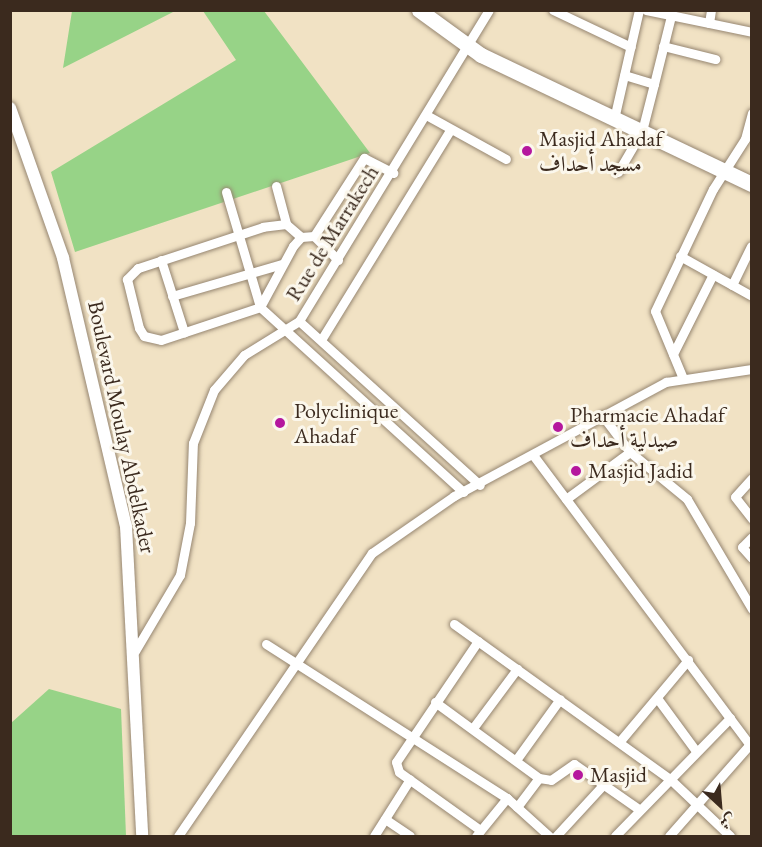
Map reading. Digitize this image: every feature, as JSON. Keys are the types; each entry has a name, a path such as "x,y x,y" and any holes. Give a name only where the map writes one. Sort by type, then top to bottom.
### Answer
{"main road":[{"path":"419,10 468,47 752,184"}],"street":[{"name":"Rue de Marrakech","path":"135,651 183,566 193,443 201,415 224,374 299,321 428,116 489,10"},
{"path":"614,118 639,10"},
{"path":"646,10 752,32"},
{"path":"709,23 711,10"},
{"path":"555,11 631,47"},
{"path":"618,172 642,131 671,15"},
{"path":"663,46 715,58"},
{"path":"624,75 654,84"},
{"name":"Boulevard Moulay Abdelkader","path":"10,108 63,258 95,380 126,526 135,651 142,837"},
{"path":"682,376 655,311 680,256 725,171 745,139 752,113"},
{"path":"428,116 506,159"},
{"path":"321,340 450,130"},
{"path":"314,236 364,158 393,173"},
{"path":"276,186 286,224 301,237 314,236 338,260"},
{"path":"226,192 260,307 286,328 463,492"},
{"path":"286,224 239,235 161,260 127,279 139,328 150,340 184,332 260,307 282,264 301,237"},
{"path":"732,285 751,246"},
{"path":"680,256 752,296"},
{"path":"161,260 184,332"},
{"path":"172,296 282,264"},
{"path":"673,354 713,274"},
{"path":"299,321 480,485"},
{"path":"178,837 372,552 416,518 480,485 602,415 682,376 752,369"},
{"path":"602,415 630,452 687,499 748,590 752,609"},
{"path":"566,499 630,452"},
{"path":"533,455 751,743 669,837"},
{"path":"752,478 735,497 752,519"},
{"path":"752,537 742,547 752,558"},
{"path":"454,624 670,779 699,804 730,837"},
{"path":"478,641 412,733 396,762 410,779 478,833 507,798"},
{"path":"266,644 298,661 412,733 507,798 549,837"},
{"path":"620,741 688,660"},
{"path":"473,728 517,669"},
{"path":"657,698 696,751"},
{"path":"516,760 560,699"},
{"path":"435,702 539,778 551,780 574,764 640,810"},
{"path":"615,837 730,718"},
{"path":"517,807 539,778"},
{"path":"374,837 410,779"},
{"path":"556,837 604,784"},
{"path":"385,819 410,837"}],"green space":[{"path":"72,10 175,11 63,68"},
{"path":"203,11 264,11 370,153 75,252 51,172 236,60"},
{"path":"49,689 121,709 126,836 11,836 11,723"}],"place":[{"name":"Masjid Ahadaf مسجد أحداف","path":"527,151"},
{"name":"Polyclinique Ahadaf","path":"280,423"},
{"name":"Pharmacie Ahadaf صيدلية أحداف","path":"558,427"},
{"name":"Masjid Jadid","path":"576,471"},
{"name":"Masjid","path":"578,775"}]}
